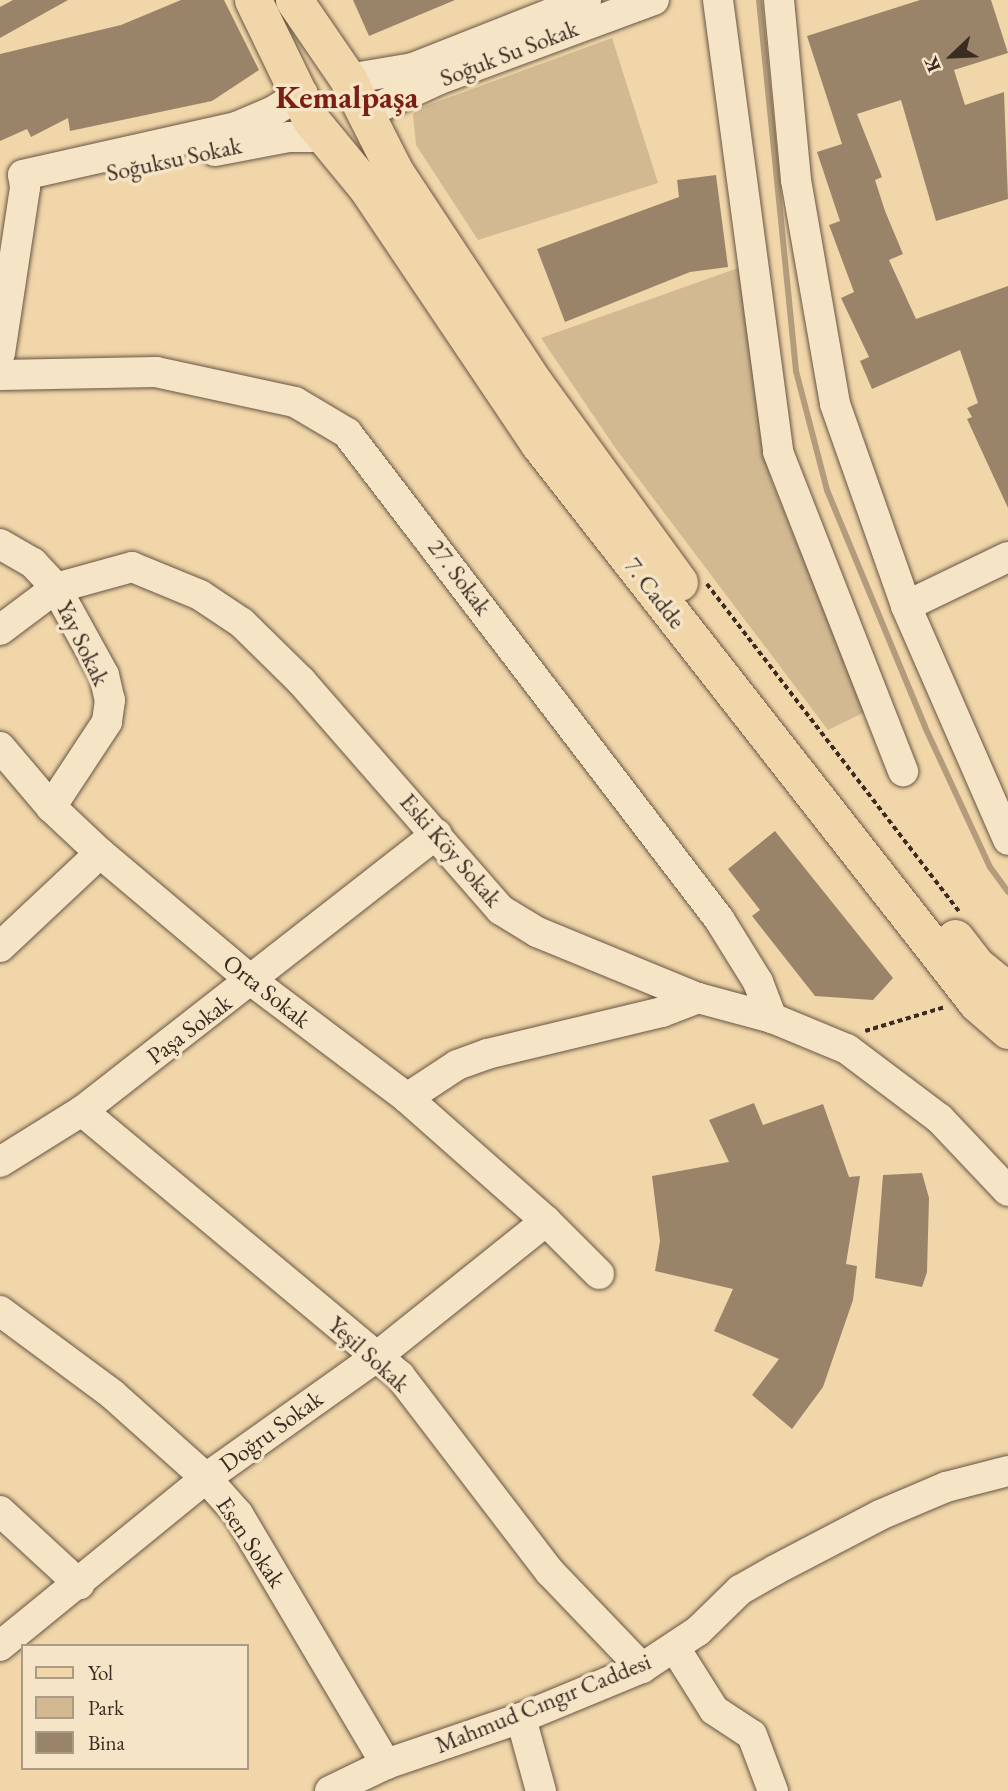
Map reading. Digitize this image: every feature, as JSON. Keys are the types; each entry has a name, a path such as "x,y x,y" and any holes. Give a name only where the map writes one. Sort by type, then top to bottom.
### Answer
{"main road":[{"path":"253,0 302,93 314,84 348,79 295,0"},
{"name":"7. Cadde","path":"348,79 395,172 612,494 976,965 1008,991"},
{"name":"7. Cadde","path":"302,93 312,120 367,188 539,444 977,1003 1008,1030"},
{"path":"326,137 366,113"}],"street":[{"name":"Soğuk Su Sokak","path":"348,79 413,68 586,0"},
{"name":"Soğuk Su Sokak","path":"366,113 440,79 654,0"},
{"path":"718,0 778,452 903,771"},
{"path":"779,0 796,180 835,404 906,606 1008,840"},
{"name":"Soğuksu Sokak","path":"302,93 272,113 236,127 23,175 13,189 29,191 252,142 326,137"},
{"path":"0,353 13,189"},
{"name":"27. Sokak","path":"0,375 156,372 295,402 347,433 719,919 758,982 772,1017"},
{"path":"0,544 33,563 56,588 0,630"},
{"path":"906,606 1008,557"},
{"name":"Eski Köy Sokak","path":"56,588 132,567 200,595 243,623 301,681 437,834 464,871 501,910 537,932 698,998 772,1017 847,1049 940,1119 1008,1191"},
{"name":"Yay Sokak","path":"51,807 107,722 110,700 104,675 56,588"},
{"name":"Orta Sokak","path":"0,747 51,807 100,853 252,981 407,1098 546,1221 598,1274"},
{"name":"Paşa Sokak","path":"0,1162 82,1111 437,834"},
{"path":"0,947 100,853"},
{"path":"407,1098 457,1065 487,1054 662,1012 698,998"},
{"name":"Yeşil Sokak","path":"82,1111 375,1358 400,1376 551,1572 642,1668"},
{"name":"Doğru Sokak","path":"0,1646 206,1478 375,1358 546,1221"},
{"name":"Esen Sokak","path":"0,1311 112,1394 206,1478 238,1514 386,1764"},
{"name":"Mahmud Cıngır Caddesi","path":"330,1791 386,1764 521,1718 642,1668 675,1648 740,1590 807,1553 946,1487 1008,1471"},
{"path":"0,1511 79,1584"},
{"path":"675,1648 714,1710 752,1735 773,1791"},
{"path":"521,1718 541,1791"}],"path":[{"path":"830,1042 945,1007"}],"green space":[{"path":"612,38 658,183 478,240 416,145 413,114 420,108"},
{"path":"741,267 771,479 865,712 828,730 616,449 541,338"}],"building":[{"path":"13,0 68,0 0,38 0,7"},
{"path":"181,0 224,0 259,70 212,101 70,131 68,118 31,137 27,129 0,141 0,54 121,25"},
{"path":"353,0 455,0 369,36"},
{"path":"920,0 991,0 1008,53 954,70 965,105 1004,92 1008,199 936,221 901,100 857,114 882,177 875,180 903,254 889,260 916,319 1008,286 1008,508 967,419 972,417 967,408 978,403 960,350 872,389 860,361 869,357 841,298 854,292 829,225 840,221 817,152 842,144 807,36"},
{"path":"716,175 728,267 690,272 565,322 537,249 679,197 677,180"},
{"path":"775,831 893,978 873,1000 815,996 752,916 760,910 728,869"},
{"path":"754,1103 763,1125 823,1104 849,1177 860,1176 846,1264 857,1266 853,1300 823,1387 792,1429 752,1395 779,1359 714,1331 733,1289 655,1271 660,1241 652,1176 729,1162 709,1120"},
{"path":"922,1173 929,1198 927,1272 922,1287 875,1278 883,1175"}],"waterway":[{"path":"759,0 796,371 827,490 925,727 990,867 1008,892"}],"district":[{"name":"Kemalpaşa","path":"347,97"}]}
